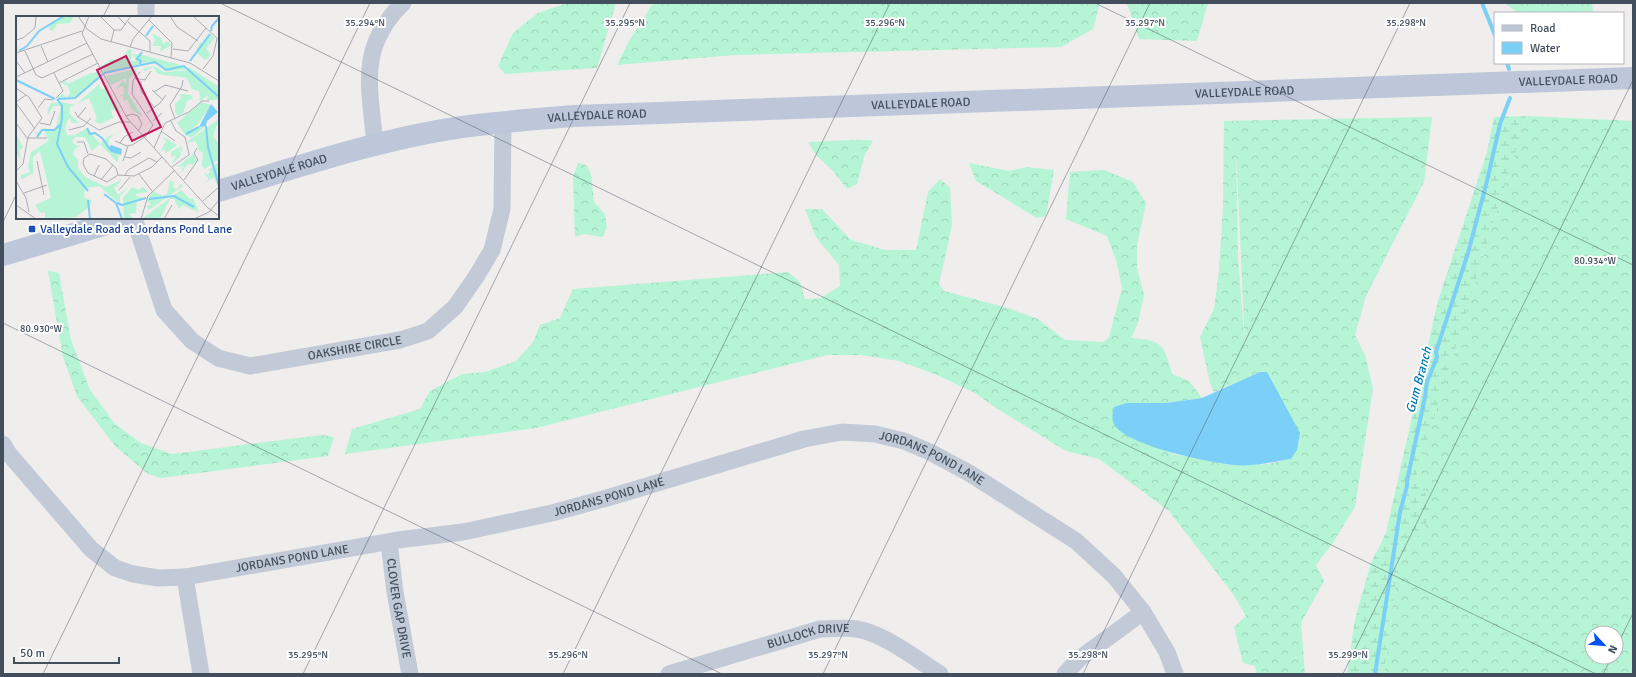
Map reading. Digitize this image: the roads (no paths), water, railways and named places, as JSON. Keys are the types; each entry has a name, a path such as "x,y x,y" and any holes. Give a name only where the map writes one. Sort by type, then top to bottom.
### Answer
{"street":[{"path":"146,3 146,16"},
{"path":"375,145 370,89 370,62 374,44 381,29 403,3"},
{"name":"VALLEYDALE ROAD","path":"219,191 286,169 375,145 454,128 503,122 581,116 1633,78"},
{"name":"OAKSHIRE CIRCLE","path":"134,219 164,310 192,341 218,358 250,366 400,340 428,331 455,307 476,277 492,250 502,209 503,122"},
{"path":"3,255 124,219"},
{"name":"JORDANS POND LANE","path":"3,444 9,454 91,549 115,568 134,574 158,578 185,577 388,542 462,532 552,513 804,439 842,432 874,434 904,441 930,452 969,473 1076,541 1114,576 1143,612 1167,652 1175,674"},
{"name":"CLOVER GAP DRIVE","path":"388,542 395,592 410,674"},
{"path":"185,577 201,674"},
{"path":"1065,674 1079,659 1143,612"},
{"name":"BULLOCK DRIVE","path":"669,674 820,629 838,628 857,629 875,635 940,674"}],"water":[{"path":"1260,372 1267,372 1300,433 1297,450 1291,459 1248,465 1234,465 1207,461 1171,452 1138,441 1125,434 1116,427 1113,422 1112,415 1114,407 1126,403 1166,403 1202,398"}],"waterway":[{"name":"Gum Branch","path":"1482,3 1494,33"},
{"name":"Gum Branch","path":"1507,64 1509,69"},
{"name":"Gum Branch","path":"1375,674 1400,512 1407,486 1427,382 1437,357 1436,352 1468,253 1500,124 1510,98"}],"place":[{"name":"Valleydale Road at Jordans Pond Lane","path":"32,229"}]}
